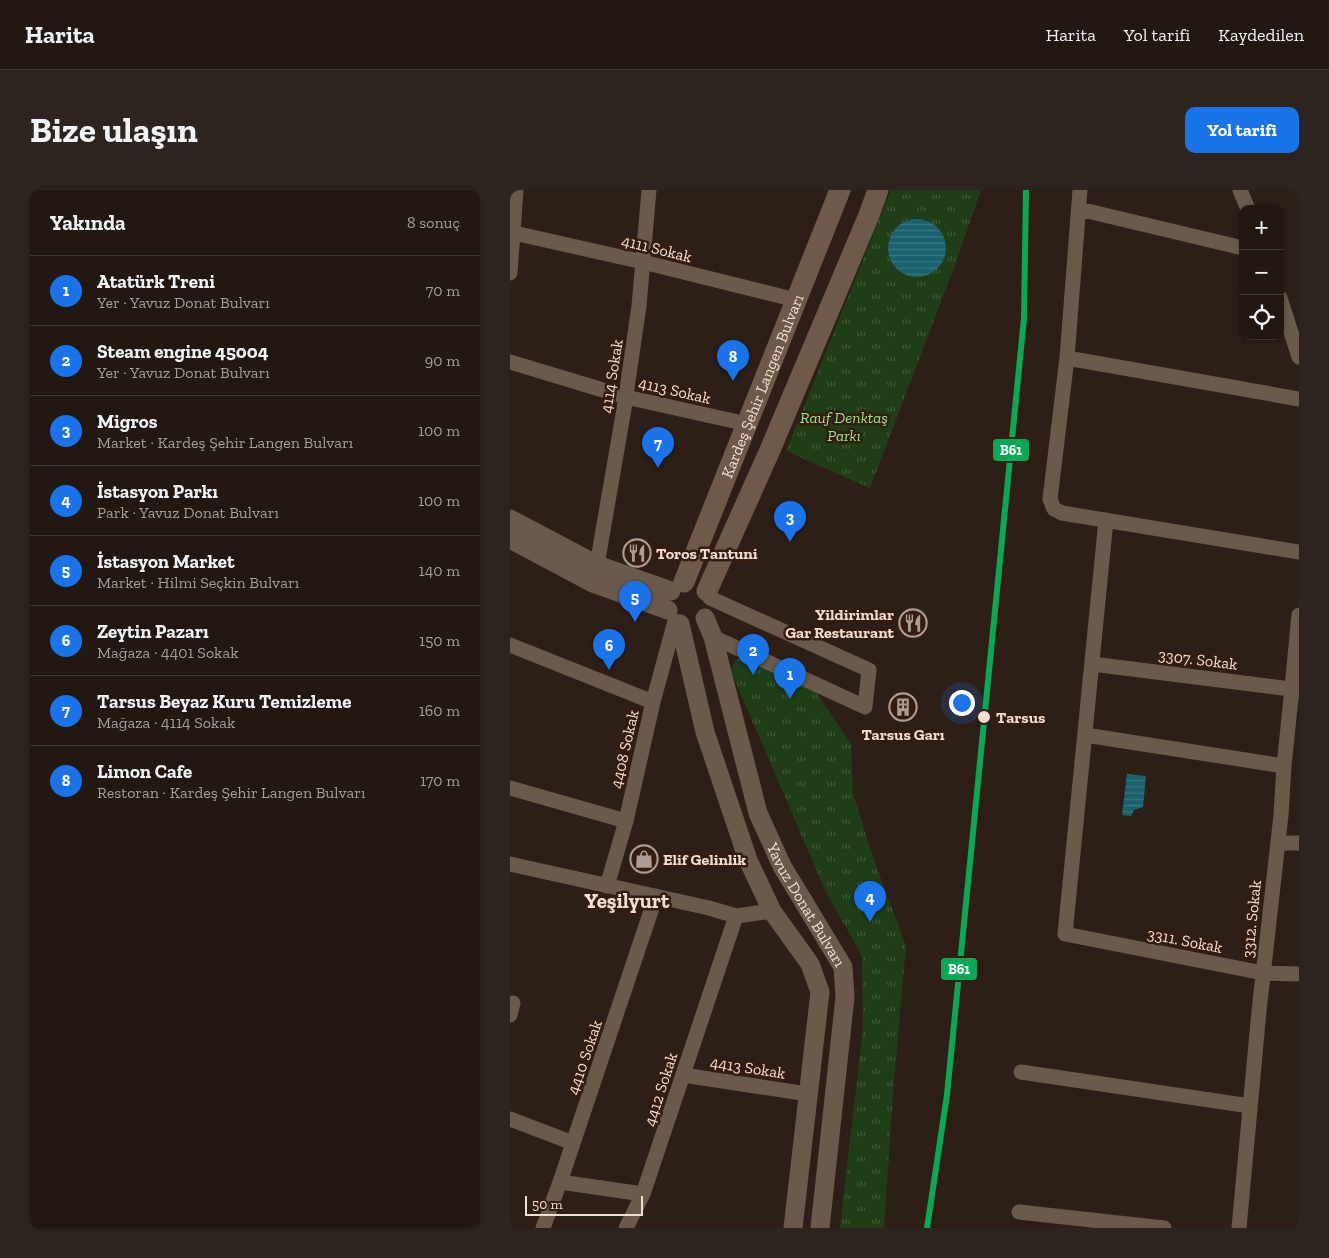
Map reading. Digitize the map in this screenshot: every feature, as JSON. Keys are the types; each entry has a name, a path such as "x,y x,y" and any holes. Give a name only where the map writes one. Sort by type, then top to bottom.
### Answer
{"main road":[{"name":"Kardeş Şehir Langen Bulvarı","path":"678,587 840,190"},
{"name":"Kardeş Şehir Langen Bulvarı","path":"708,595 878,190"}],"street":[{"path":"510,273 511,232 516,190"},
{"name":"4114 Sokak","path":"597,566 626,397 639,306 649,190"},
{"path":"1080,190 1067,358 1050,499 1054,509 1062,513 1299,552"},
{"path":"1240,190 1246,205"},
{"path":"1079,209 1239,247"},
{"name":"4111 Sokak","path":"511,232 796,300"},
{"path":"1284,310 1299,357"},
{"path":"1067,358 1299,399"},
{"name":"4113 Sokak","path":"510,362 626,397 746,424"},
{"path":"510,519 597,566 678,587"},
{"path":"1106,520 1085,735 1284,766"},
{"path":"510,539 592,583 674,618 686,626 693,625 705,618 711,605 708,595 697,583 691,582 678,587 667,603 674,618"},
{"path":"708,595 869,670 865,707 713,637"},
{"name":"3312. Sokak","path":"1239,1228 1263,973 1281,815 1284,766 1296,689 1299,615"},
{"name":"4408 Sokak","path":"607,886 626,821 674,618"},
{"name":"Yavuz Donat Bulvarı","path":"674,618 705,732 748,860 772,911 810,964 820,992 793,1228"},
{"name":"Yavuz Donat Bulvarı","path":"705,618 713,637 758,813 782,866 843,967 845,997 820,1228"},
{"path":"510,645 653,702"},
{"name":"3307. Sokak","path":"1092,664 1296,689"},
{"name":"3311. Sokak","path":"1085,735 1065,934 1263,973 1299,974"},
{"path":"510,788 626,821"},
{"path":"1278,843 1299,843"},
{"path":"510,864 709,908 736,916 772,911"},
{"name":"4410 Sokak","path":"543,1228 574,1143 656,896"},
{"name":"4412 Sokak","path":"626,1228 643,1194 736,916"},
{"path":"1021,1072 1250,1106"},
{"name":"4413 Sokak","path":"683,1075 808,1094"},
{"path":"510,1119 574,1143"},
{"path":"560,1182 643,1194"},
{"path":"1019,1212 1164,1228"}],"green space":[{"name":"Rauf Denktaş Parkı","path":"891,190 981,190 955,265 870,488 786,451"},
{"path":"744,655 815,691 851,744 853,794 875,863 906,946 884,1228 840,1228 863,1027 862,956 824,888 731,671 735,660"}],"water":[{"path":"911,219 923,219 938,227 946,242 946,254 938,269 923,277 911,277 896,269 888,254 888,242 896,227"},
{"path":"1127,774 1146,776 1143,807 1134,810 1131,816 1122,815"}],"transit line":[{"name":"B61","path":"927,1228 947,1095 1024,318 1026,190"}],"place":[{"name":"Limon Cafe","path":"733,381"},
{"name":"Tarsus Beyaz Kuru Temizleme","path":"658,468"},
{"name":"Migros","path":"790,542"},
{"name":"Toros Tantuni","path":"637,553"},
{"name":"İstasyon Market","path":"635,622"},
{"name":"Yildirimlar Gar Restaurant","path":"913,623"},
{"name":"Zeytin Pazarı","path":"609,670"},
{"name":"Steam engine 45004","path":"753,675"},
{"name":"Atatürk Treni","path":"790,699"},
{"name":"Tarsus Garı","path":"903,707"},
{"name":"Tarsus","path":"984,717"},
{"name":"Elif Gelinlik","path":"644,859"},
{"name":"İstasyon Parkı","path":"870,922"}],"district":[{"name":"Yeşilyurt","path":"627,901"}]}
